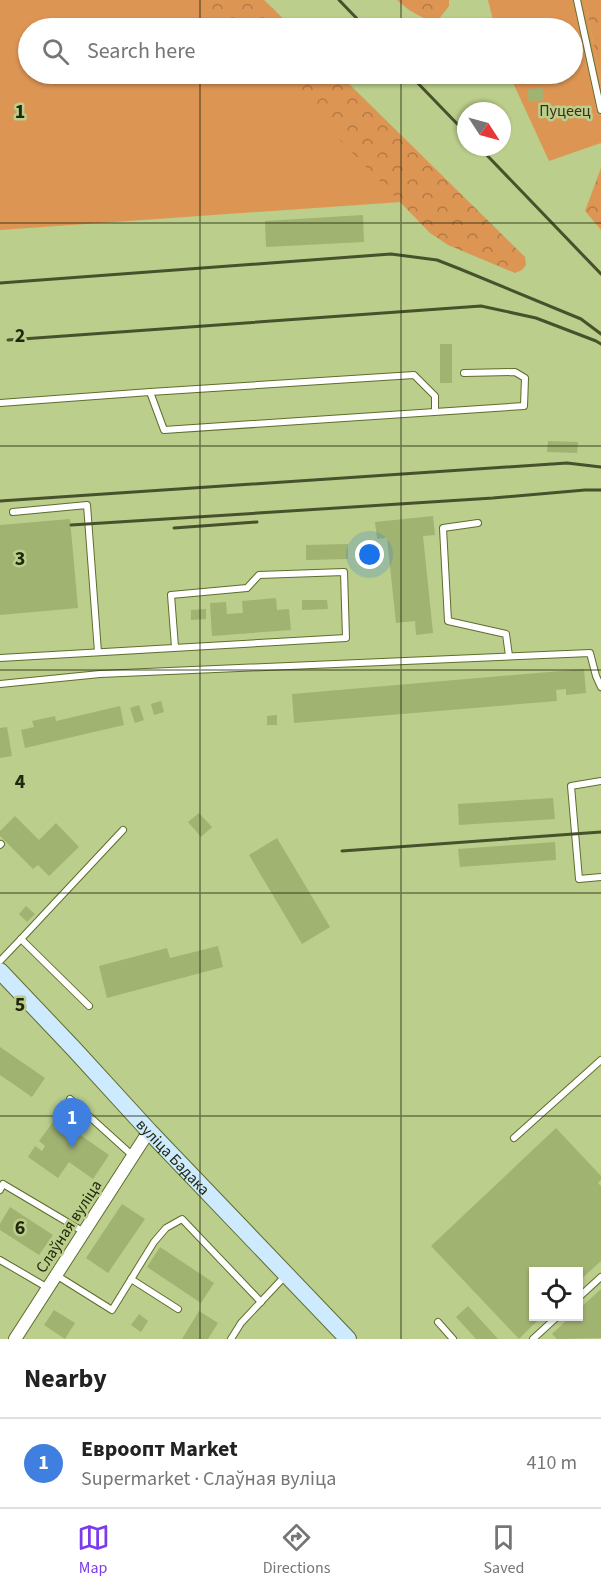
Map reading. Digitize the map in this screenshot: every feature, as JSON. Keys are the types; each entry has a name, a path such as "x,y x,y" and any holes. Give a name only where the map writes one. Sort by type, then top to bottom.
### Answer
{"main road":[{"name":"вуліца Бадака","path":"0,971 148,1131 348,1339"}],"street":[{"name":"Слаўная вуліца","path":"15,1339 148,1131"}],"lane":[{"path":"577,0 581,18"},
{"path":"583,28 601,110"},
{"path":"150,392 164,430 524,406 525,378 515,372 464,373"},
{"path":"0,403 414,375 435,396 435,411"},
{"path":"13,512 87,505 98,652"},
{"path":"478,523 443,528 448,621 506,634 509,656"},
{"path":"0,658 346,638 344,572 259,575 247,588 171,595 175,647"},
{"path":"0,684 100,674 590,653 601,687"},
{"path":"601,781 571,786 579,879 601,877"},
{"path":"0,961 123,830"},
{"path":"21,939 89,1006"},
{"path":"514,1138 601,1060"},
{"path":"70,1099 132,1156"},
{"path":"0,1190 3,1184 84,1232"},
{"path":"56,1275 112,1310 154,1242 166,1228 182,1219 261,1302"},
{"path":"0,1260 48,1288"},
{"path":"231,1339 241,1323 287,1274"},
{"path":"583,1294 601,1277"},
{"path":"131,1279 178,1309"},
{"path":"533,1339 553,1321"},
{"path":"438,1322 453,1339"}],"green space":[{"path":"0,0 208,0 225,18 18,18 18,84 288,84 401,202 0,230"},
{"path":"204,0 264,0 283,18 222,18"},
{"path":"397,0 449,0 449,6 440,18 423,18"},
{"name":"Пуцеец","path":"488,0 585,0 601,84 601,143 549,161 514,84 583,84 583,18 492,18"},
{"path":"585,0 601,0 601,84"},
{"path":"286,84 349,84 525,257 526,265 515,273 448,245 430,233"},
{"path":"601,168 601,230 585,211"}],"building":[{"path":"542,87 544,100 529,102 527,90"},
{"path":"363,215 364,242 266,247 265,221"},
{"path":"440,344 452,344 452,383 440,383"},
{"path":"548,441 578,442 577,453 547,452"},
{"path":"433,516 435,535 423,536 433,633 416,635 415,621 396,623 387,538 377,539 375,522"},
{"path":"70,519 78,608 0,615 0,525"},
{"path":"348,544 348,559 306,560 306,545"},
{"path":"276,598 277,610 289,609 291,630 212,636 210,603 226,602 227,614 243,613 242,601"},
{"path":"302,600 327,600 328,609 302,610"},
{"path":"206,609 206,619 191,620 191,610"},
{"path":"584,669 586,693 566,695 566,689 556,690 557,701 294,723 292,694"},
{"path":"161,701 164,712 154,715 151,704"},
{"path":"139,705 144,720 135,723 130,708"},
{"path":"120,706 124,725 25,748 21,730 34,727 32,721 55,716 56,721"},
{"path":"277,715 277,725 267,725 267,716"},
{"path":"7,727 12,756 0,758 0,728"},
{"path":"553,798 555,819 459,825 458,804"},
{"path":"199,813 212,827 201,837 188,822"},
{"path":"15,816 39,840 56,823 79,847 49,876 38,865 33,869 0,836 0,831"},
{"path":"277,838 330,927 302,944 249,855"},
{"path":"555,842 556,860 460,867 458,849"},
{"path":"26,906 35,914 27,922 19,914"},
{"path":"218,946 223,967 107,998 99,966 167,948 170,958"},
{"path":"0,1047 45,1078 32,1097 0,1075"},
{"path":"56,1118 109,1155 93,1179 69,1162 58,1178 28,1157 35,1146 42,1151 45,1146 39,1141"},
{"path":"556,1128 601,1176 598,1183 601,1186 601,1261 583,1277 583,1267 529,1267 529,1321 537,1321 519,1339 431,1246"},
{"path":"122,1204 145,1219 108,1273 86,1258"},
{"path":"10,1207 53,1235 39,1255 0,1230 0,1224"},
{"path":"160,1247 214,1283 201,1303 147,1267"},
{"path":"601,1289 601,1338 557,1339 552,1334 566,1321 583,1321 583,1305"},
{"path":"468,1306 498,1339 476,1339 456,1317"},
{"path":"54,1310 75,1323 65,1339 44,1325"},
{"path":"199,1311 218,1323 208,1339 182,1339"},
{"path":"139,1314 148,1321 141,1332 131,1325"}],"railway":[{"path":"339,0 356,18"},
{"path":"419,84 457,124"},
{"path":"488,156 601,274"},
{"path":"0,283 391,254 437,260 581,319 601,334"},
{"path":"8,340 481,306 536,318 601,344"},
{"path":"0,501 567,463 601,467"},
{"path":"71,525 601,490"},
{"path":"174,528 257,522"},
{"path":"342,851 601,832"}],"place":[{"name":"Евроопт Market","path":"72,1148"}]}
